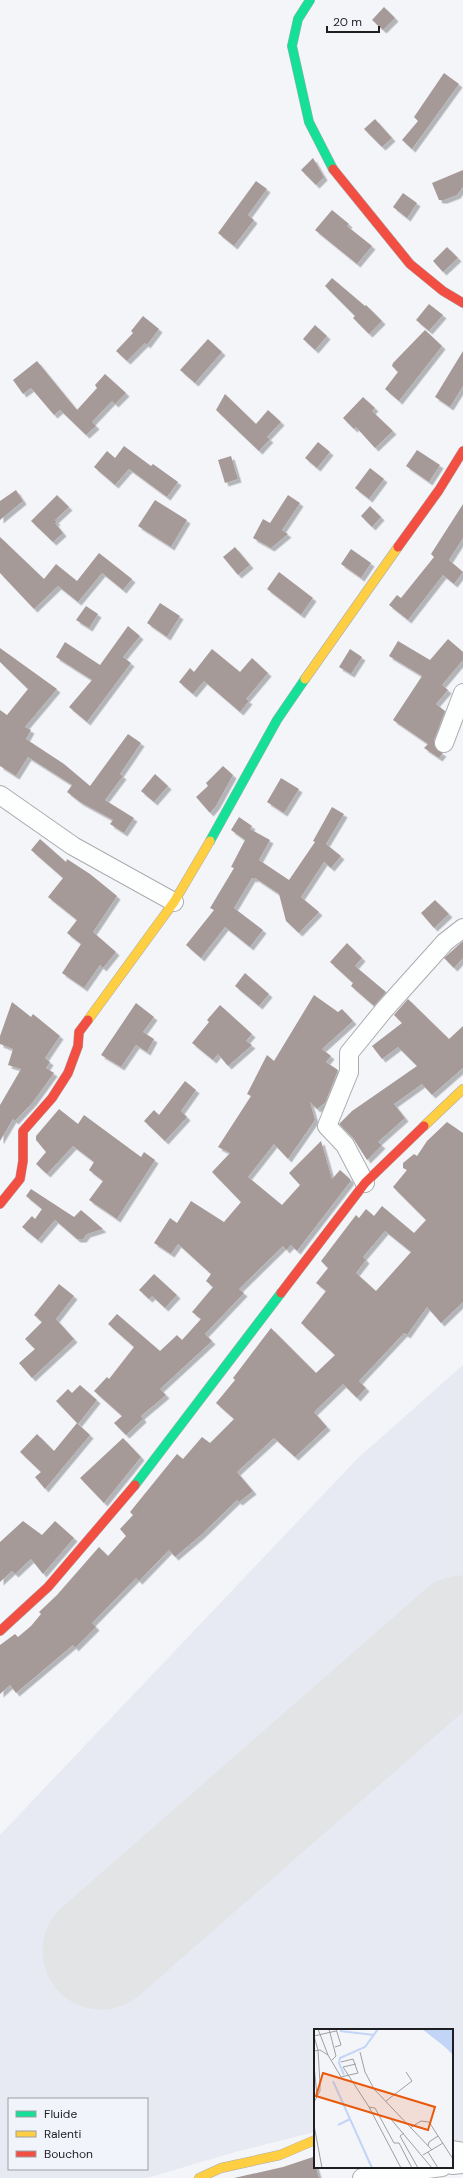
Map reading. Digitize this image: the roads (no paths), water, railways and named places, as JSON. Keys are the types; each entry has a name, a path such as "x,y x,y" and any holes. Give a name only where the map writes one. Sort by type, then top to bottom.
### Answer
{"street":[{"path":"310,0 298,19 292,46 309,122 334,170 385,235 410,264 426,278 443,291 463,303"},
{"path":"0,1204 20,1179 23,1161 22,1131 57,1094 80,1046 79,1032 174,902 230,807 277,720 337,632 439,490 463,451"},
{"path":"444,742 463,693"},
{"path":"0,795 73,846 174,902"},
{"path":"365,1183 345,1145 327,1126 349,1072 349,1053 384,1010 445,942 463,928"},
{"path":"0,1631 48,1587 130,1492 365,1183 463,1089"},
{"path":"199,2178 221,2168 280,2155 314,2140"},
{"path":"453,2150 463,2152"},
{"path":"453,2165 463,2164"},
{"path":"362,2178 435,2168"}]}
